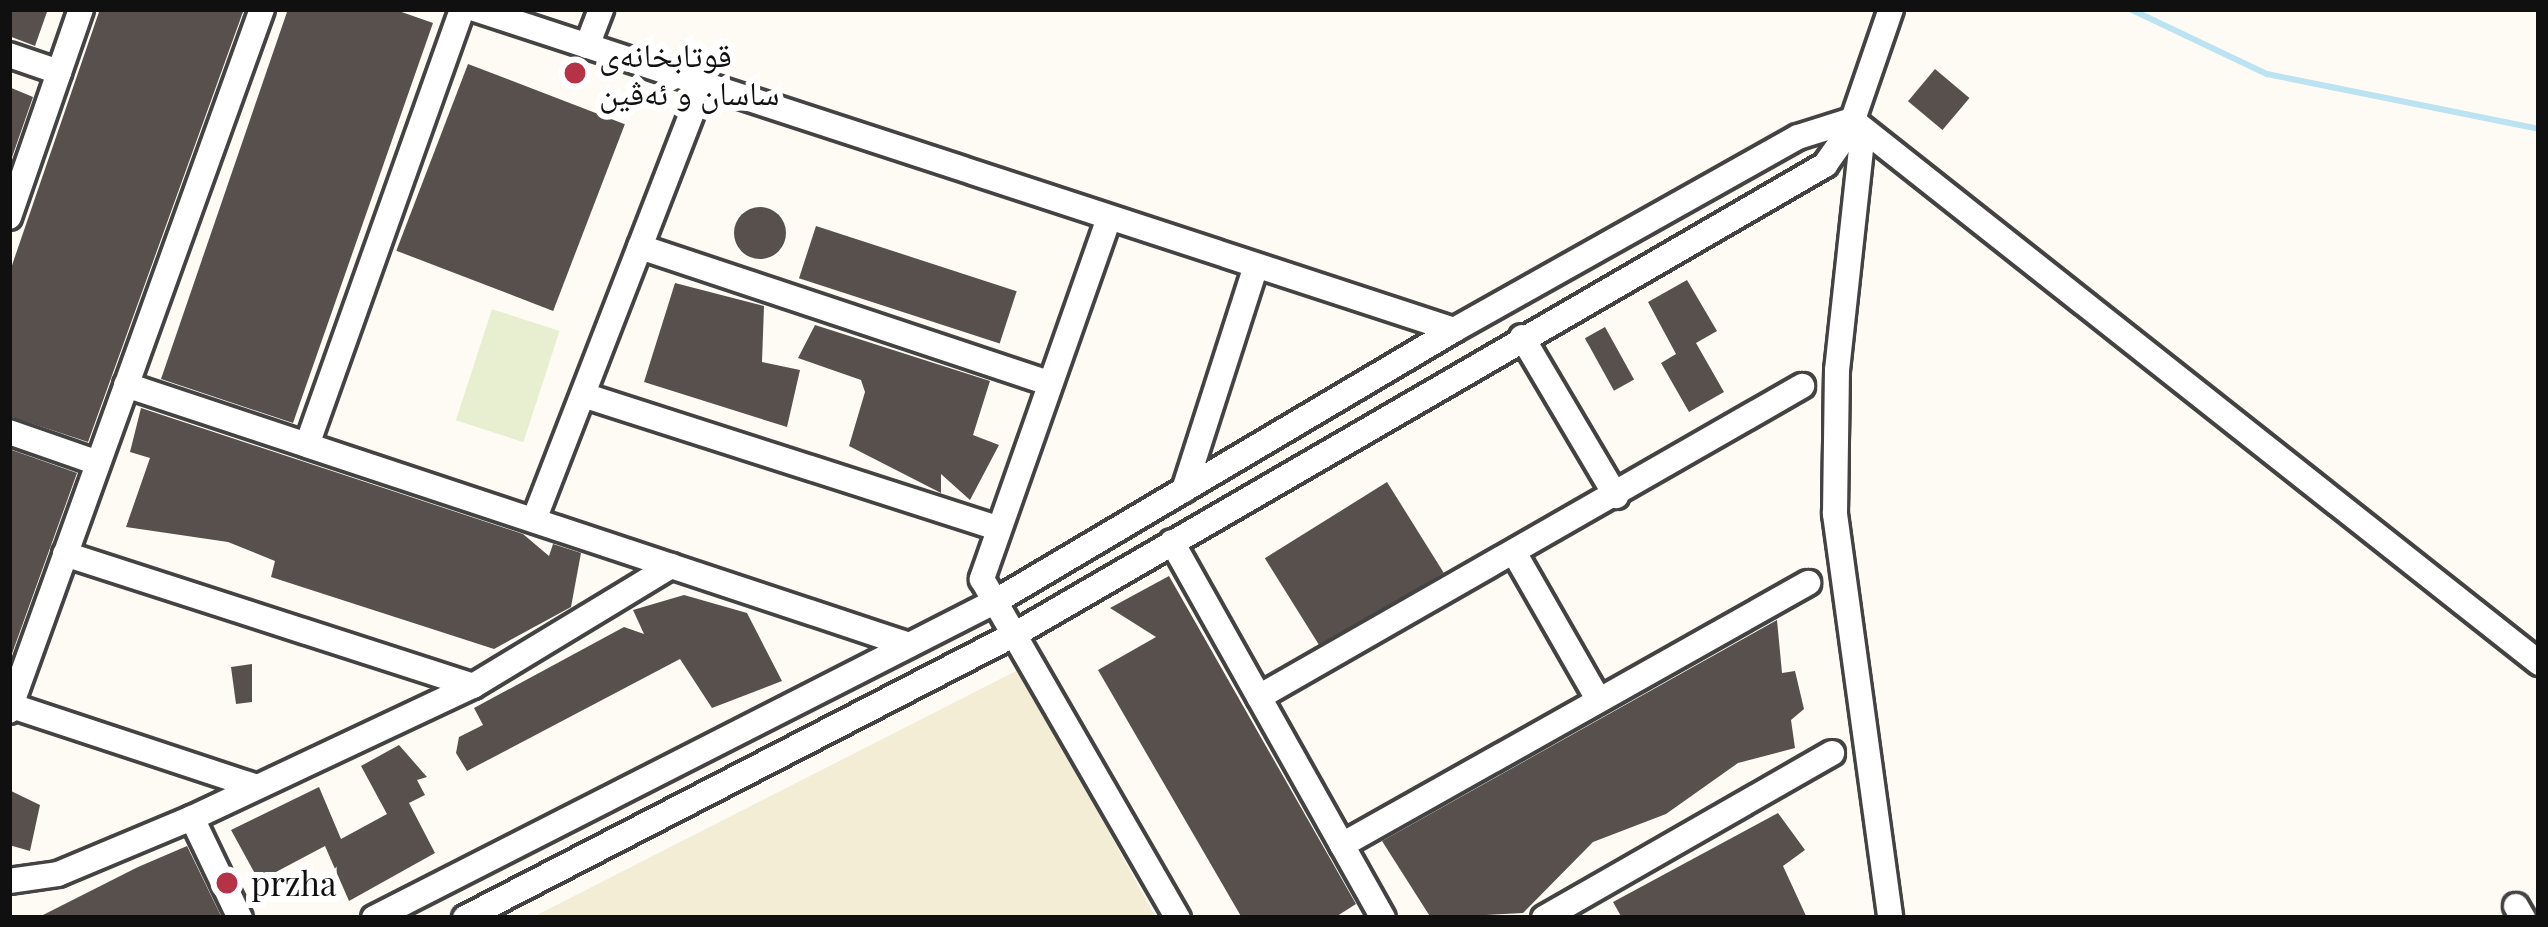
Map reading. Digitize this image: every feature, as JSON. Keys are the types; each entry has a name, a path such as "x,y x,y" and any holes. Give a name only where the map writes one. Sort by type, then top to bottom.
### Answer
{"street":[{"path":"9,217 81,9"},
{"path":"254,786 10,707 262,9"},
{"path":"307,445 463,9"},
{"path":"475,9 1454,330"},
{"path":"587,46 602,9"},
{"path":"1890,918 1834,514 1837,370 1858,126 1891,9"},
{"path":"9,55 59,72"},
{"path":"534,520 703,84"},
{"path":"465,918 1019,632 1825,165 1858,126"},
{"path":"374,918 995,601 1454,330 1798,137 1858,126 2539,664"},
{"path":"1109,218 981,573 1019,632 1178,918"},
{"path":"640,247 1048,383"},
{"path":"1184,490 1256,266"},
{"path":"1522,338 1616,496"},
{"path":"126,385 909,645"},
{"path":"1259,698 1802,386"},
{"path":"583,395 994,527"},
{"path":"9,433 98,463"},
{"path":"1172,542 1383,918"},
{"path":"65,554 473,686"},
{"path":"1515,554 1597,697"},
{"path":"9,881 58,874 192,818 473,686 671,566"},
{"path":"1342,845 1597,697 1808,584"},
{"path":"1544,918 1576,910 1832,753"},
{"path":"192,818 240,918"}],"shaded area":[{"path":"1020,669 1156,918 531,918"}],"green space":[{"path":"492,309 560,331 523,442 456,420"}],"building":[{"path":"9,9 48,9 35,46 9,36"},
{"path":"100,9 244,9 88,442 9,416 9,274"},
{"path":"288,9 393,9 433,23 293,423 161,379"},
{"path":"468,64 625,124 553,311 396,251"},
{"path":"1935,69 1969,98 1942,130 1908,101"},
{"path":"9,87 33,97 10,163 9,162"},
{"path":"760,207 779,214 786,233 779,252 760,259 741,252 734,233 741,214"},
{"path":"816,226 1017,291 1000,344 799,278"},
{"path":"1687,280 1717,331 1696,343 1724,392 1689,412 1661,363 1676,354 1648,302"},
{"path":"675,283 764,306 762,362 800,370 787,427 644,382"},
{"path":"815,325 990,381 973,435 999,445 970,500 941,474 941,493 849,446 865,392 861,380 798,358"},
{"path":"1605,327 1634,379 1614,391 1585,338"},
{"path":"141,408 523,534 549,556 553,544 581,553 571,607 494,649 271,577 275,561 228,542 126,527 150,458 130,452"},
{"path":"9,449 77,473 9,662"},
{"path":"1387,482 1444,573 1322,649 1265,558"},
{"path":"1169,576 1356,904 1334,918 1242,918 1098,670 1156,637 1110,608"},
{"path":"684,595 747,613 782,681 712,708 680,659 467,771 456,753 459,737 483,725 474,708 624,627 644,634 633,610"},
{"path":"1777,620 1782,673 1795,671 1804,709 1791,720 1795,748 1738,763 1666,814 1593,842 1523,913 1431,918 1382,841"},
{"path":"252,664 252,702 236,704 231,667"},
{"path":"399,745 427,777 417,780 425,795 409,803 435,853 349,901 325,846 259,881 231,830 319,787 341,839 387,814 361,766"},
{"path":"9,790 40,805 30,851 9,845"},
{"path":"1778,813 1805,850 1783,866 1807,918 1622,918 1613,902"},
{"path":"187,846 222,918 37,918 138,867"}],"waterway":[{"path":"2130,9 2267,74 2539,129"}],"place":[{"name":"قوتابخانەی ساسان و ئەڤین","path":"575,73"},
{"name":"przha","path":"227,883"}]}
